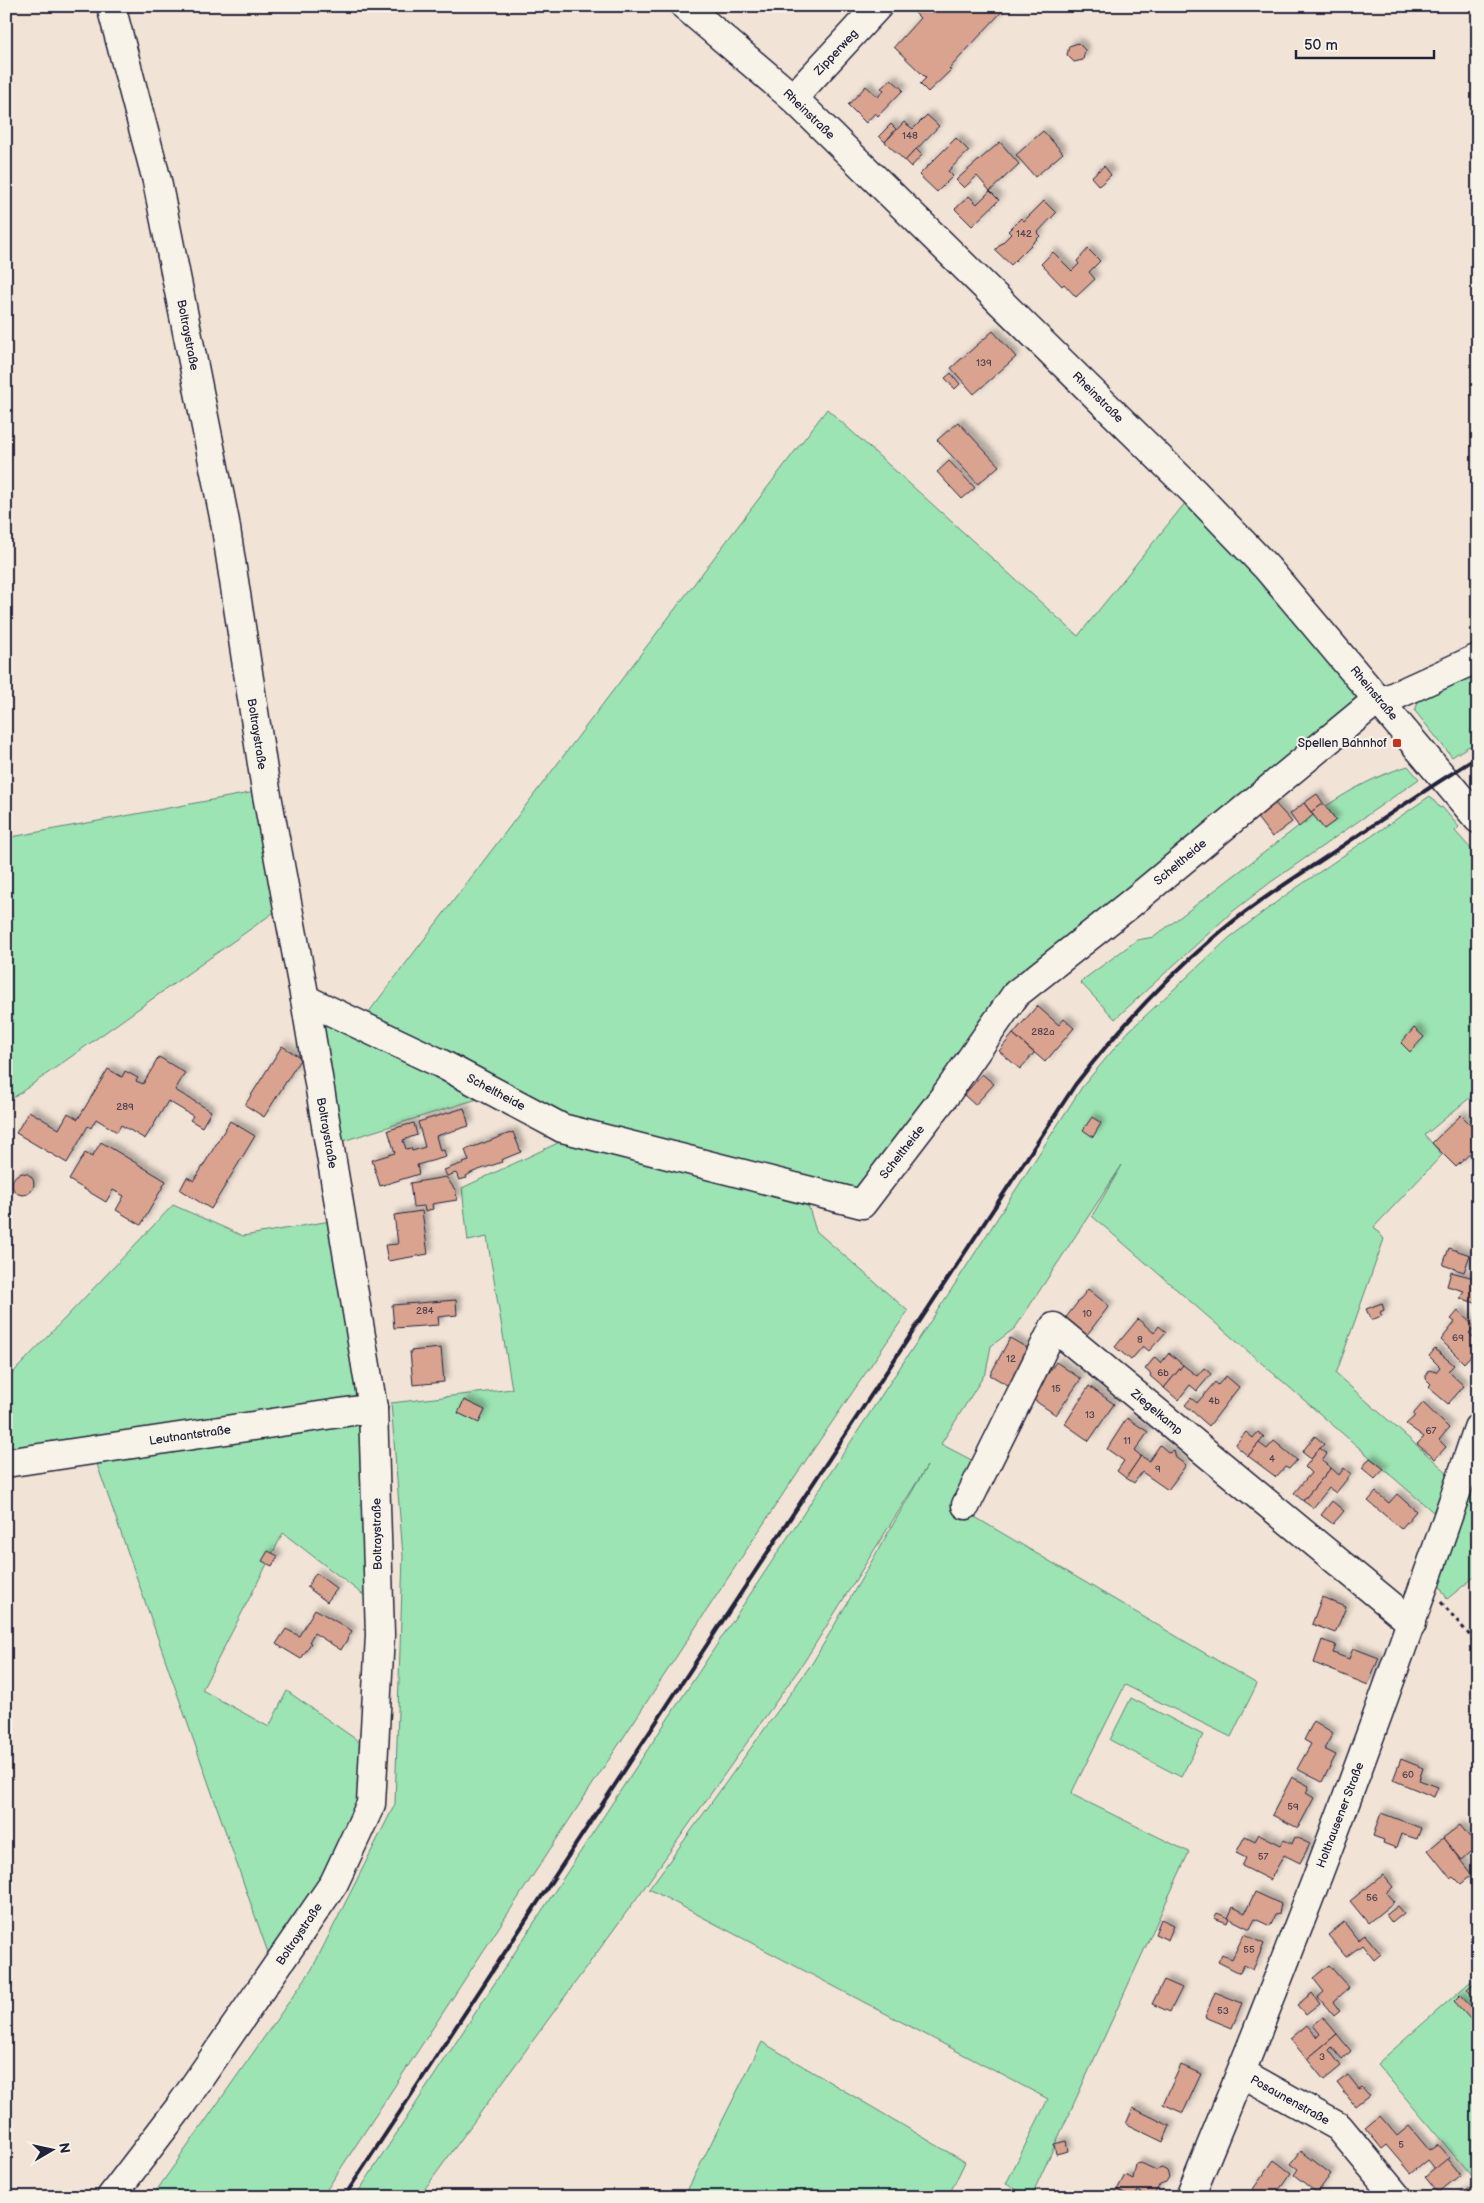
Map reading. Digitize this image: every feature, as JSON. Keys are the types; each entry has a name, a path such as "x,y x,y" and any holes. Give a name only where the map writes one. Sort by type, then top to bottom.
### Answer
{"street":[{"name":"Boltraystraße","path":"111,6 158,181 224,512 266,790 305,999 374,1408 380,1635 372,1804 334,1883 179,2108 111,2197"},
{"name":"Rheinstraße","path":"686,6 793,98 1194,492 1267,568 1381,701 1478,819"},
{"name":"Zipperweg","path":"793,98 878,6"},
{"path":"1381,701 1478,658"},
{"name":"Scheltheide","path":"305,999 440,1063 562,1128 862,1204 947,1093 1016,994 1130,904 1366,709 1381,701"},
{"name":"Ziegelkamp","path":"966,1505 1054,1327 1412,1623"},
{"name":"Leutnantstraße","path":"6,1462 374,1408"},
{"name":"Holthausener Straße","path":"1190,2197 1242,2073 1412,1623 1478,1428"},
{"name":"Posaunenstraße","path":"1242,2073 1339,2127 1397,2197"}],"path":[{"path":"1424,1586 1438,1598 1478,1645"}],"green space":[{"path":"827,409 1078,636 1194,492 1381,701 1016,994 862,1204 562,1128 359,1025"},
{"path":"1478,666 1478,758 1469,746 1452,757 1415,711 1420,697"},
{"path":"1408,766 1419,779 1271,882 1232,912 1115,1019 1080,982 1137,940 1154,937 1313,815 1324,829 1336,820 1326,806 1365,783"},
{"path":"266,790 287,903 6,1103 6,838"},
{"path":"1430,796 1459,827 1455,831 1478,857 1478,1091 1425,1135 1442,1155 1374,1227 1384,1239 1336,1374 1449,1474 1433,1512 1092,1216 1122,1165 1015,1328 991,1346 986,1372 941,1444 981,1465 958,1507 1257,1684 1231,1737 1125,1685 1071,1794 1189,1852 1031,2197 1006,2184 1048,2099 649,1889 813,1662 927,1466 804,1662 644,1888 419,2197 355,2197 957,1281 1082,1087 1129,1031 1229,938 1286,895"},
{"path":"319,1019 484,1097 343,1141"},
{"path":"562,1141 808,1205 816,1231 908,1311 785,1491 322,2197 152,2197 312,1969 395,1804 403,1556 391,1403 512,1389 487,1237 468,1241 462,1188"},
{"path":"173,1205 243,1236 342,1219 379,1607 283,1533 202,1690 269,1727 287,1691 374,1752 371,1804 274,1970 92,1450 6,1463 6,1380"},
{"path":"1478,1456 1478,1574 1447,1599 1435,1577"},
{"path":"1131,1698 1203,1735 1181,1777 1110,1740"},
{"path":"1478,1975 1478,2184 1377,2064"},
{"path":"762,2042 965,2162 948,2197 684,2197"}],"building":[{"path":"908,6 1007,6 949,69 951,70 928,92 920,84 926,78 894,47 920,18"},
{"path":"1078,43 1085,50 1083,60 1074,62 1067,55 1069,46"},
{"path":"891,79 903,90 878,116 875,113 866,123 848,105 866,86 878,97 884,90 881,88"},
{"path":"927,115 939,126 905,161 885,142 904,122 913,129"},
{"path":"891,124 896,129 885,142 879,136"},
{"path":"1043,131 1063,153 1035,177 1016,155"},
{"path":"956,138 969,151 948,171 953,176 937,192 919,175"},
{"path":"1000,142 1019,164 990,191 977,176 964,188 956,180"},
{"path":"916,149 922,155 911,167 905,161"},
{"path":"1104,166 1111,175 1099,186 1091,177"},
{"path":"990,191 999,200 972,226 955,209 969,196 977,204"},
{"path":"1044,201 1056,213 1037,233 1040,236 1011,265 995,250 1011,234 1008,231 1021,218 1024,221"},
{"path":"1088,249 1100,261 1089,272 1095,279 1076,297 1064,284 1062,286 1041,264 1053,252 1072,271 1079,264 1077,261"},
{"path":"993,331 1016,357 974,394 951,368"},
{"path":"951,373 960,384 955,389 945,378"},
{"path":"958,422 999,466 978,484 937,440"},
{"path":"949,461 975,488 962,499 937,472"},
{"path":"1317,794 1323,803 1311,812 1304,803"},
{"path":"1273,801 1292,822 1272,837 1255,815"},
{"path":"1304,803 1313,815 1299,827 1290,814"},
{"path":"1323,803 1336,820 1324,829 1311,812"},
{"path":"1037,1006 1059,1025 1064,1019 1074,1028 1045,1062 1013,1034"},
{"path":"1414,1028 1424,1037 1410,1052 1401,1043"},
{"path":"1013,1034 1034,1053 1020,1069 999,1051"},
{"path":"282,1046 301,1058 264,1117 245,1105"},
{"path":"159,1057 185,1073 175,1090 211,1111 202,1127 190,1120 193,1116 168,1101 145,1139 121,1125 117,1132 96,1119 91,1128 88,1126 67,1163 16,1133 29,1111 59,1129 68,1113 78,1119 108,1069 122,1077 125,1071 138,1078 136,1081 143,1084"},
{"path":"982,1074 994,1084 975,1105 964,1095"},
{"path":"464,1108 469,1126 436,1136 440,1151 444,1150 446,1157 417,1165 419,1174 380,1186 372,1160 395,1153 388,1130 414,1123 417,1135 403,1140 406,1149 411,1148 412,1151 425,1147 418,1122"},
{"path":"1461,1115 1478,1132 1478,1146 1456,1167 1432,1143"},
{"path":"1092,1117 1101,1123 1093,1137 1083,1130"},
{"path":"230,1121 255,1136 211,1209 180,1190 187,1177 194,1181"},
{"path":"513,1132 521,1152 501,1160 502,1162 473,1172 466,1176 467,1178 459,1180 456,1173 447,1176 444,1170 469,1161 465,1150"},
{"path":"101,1142 166,1181 141,1225 116,1210 124,1196 113,1190 106,1202 69,1180 85,1153 92,1157"},
{"path":"19,1173 27,1173 34,1180 34,1188 27,1195 19,1195 12,1188 12,1180"},
{"path":"446,1177 456,1191 457,1200 432,1204 433,1209 425,1211 424,1206 413,1207 410,1183"},
{"path":"422,1211 428,1254 388,1261 385,1245 398,1244 394,1215"},
{"path":"1449,1248 1470,1255 1464,1272 1443,1265"},
{"path":"1451,1272 1478,1279 1478,1304 1460,1298 1464,1291 1447,1286"},
{"path":"1088,1289 1109,1306 1086,1336 1064,1320"},
{"path":"456,1300 457,1315 438,1317 439,1325 394,1328 392,1305"},
{"path":"1382,1303 1384,1310 1380,1312 1382,1316 1371,1320 1366,1309"},
{"path":"1458,1311 1475,1327 1469,1333 1476,1340 1476,1350 1464,1363 1441,1340 1455,1322 1451,1319"},
{"path":"1138,1319 1154,1333 1159,1326 1166,1332 1149,1351 1143,1346 1131,1360 1115,1347"},
{"path":"1010,1338 1029,1349 1018,1368 1027,1373 1018,1391 990,1375"},
{"path":"441,1348 444,1382 413,1385 410,1351"},
{"path":"1435,1349 1454,1365 1448,1371 1464,1386 1448,1404 1428,1387 1431,1384 1426,1379 1426,1374 1429,1370 1436,1372 1440,1367 1429,1356"},
{"path":"1169,1353 1183,1365 1164,1388 1145,1369 1155,1357 1161,1363"},
{"path":"1056,1362 1081,1379 1056,1415 1031,1398"},
{"path":"1183,1365 1197,1376 1204,1368 1211,1374 1197,1391 1190,1385 1178,1400 1164,1388"},
{"path":"1226,1376 1239,1387 1209,1426 1185,1405 1191,1398 1197,1403 1215,1382 1218,1385"},
{"path":"1089,1386 1114,1404 1089,1441 1065,1424"},
{"path":"464,1400 485,1410 479,1423 458,1413"},
{"path":"1423,1403 1449,1428 1439,1440 1446,1447 1435,1459 1417,1444 1424,1437 1406,1424 1414,1417 1414,1413"},
{"path":"1127,1418 1148,1432 1135,1451 1141,1456 1126,1478 1117,1471 1124,1461 1107,1449"},
{"path":"1246,1432 1253,1438 1258,1432 1264,1437 1248,1456 1235,1445"},
{"path":"1315,1436 1324,1444 1311,1459 1302,1452"},
{"path":"1274,1441 1297,1460 1289,1469 1285,1467 1276,1477 1248,1456 1259,1443 1267,1449"},
{"path":"1160,1445 1169,1453 1174,1450 1176,1458 1186,1465 1168,1490 1142,1472 1134,1483 1126,1478 1141,1456 1149,1461"},
{"path":"1320,1448 1327,1454 1322,1461 1331,1468 1303,1501 1294,1493 1311,1473 1305,1467"},
{"path":"1370,1458 1384,1469 1375,1479 1362,1468"},
{"path":"1331,1468 1339,1475 1344,1468 1351,1474 1336,1493 1329,1488 1313,1508 1303,1501"},
{"path":"1376,1492 1389,1503 1397,1494 1416,1511 1401,1529 1368,1501"},
{"path":"1332,1501 1344,1511 1333,1524 1321,1515"},
{"path":"268,1551 278,1556 272,1566 262,1561"},
{"path":"316,1573 337,1589 327,1602 307,1587"},
{"path":"1322,1597 1346,1607 1335,1633 1312,1624"},
{"path":"315,1609 352,1631 341,1650 314,1633 309,1642 311,1643 301,1659 276,1644 286,1629 299,1636"},
{"path":"1322,1640 1336,1645 1333,1653 1349,1659 1353,1648 1379,1658 1368,1685 1314,1663"},
{"path":"1314,1721 1333,1733 1324,1749 1336,1755 1322,1782 1297,1769 1311,1744 1304,1740"},
{"path":"1401,1759 1423,1768 1419,1780 1438,1787 1434,1797 1393,1780"},
{"path":"1292,1777 1309,1786 1306,1793 1314,1798 1298,1828 1272,1815"},
{"path":"1381,1813 1421,1828 1417,1839 1401,1834 1396,1848 1383,1843 1384,1840 1373,1836"},
{"path":"1460,1825 1477,1846 1461,1860 1443,1838"},
{"path":"1259,1834 1281,1845 1284,1840 1292,1844 1295,1837 1310,1844 1300,1863 1284,1855 1270,1880 1242,1866 1246,1858 1236,1853 1245,1836 1255,1841"},
{"path":"1443,1838 1472,1875 1461,1884 1454,1877 1451,1879 1428,1850"},
{"path":"1383,1875 1393,1887 1386,1893 1394,1902 1368,1923 1350,1901"},
{"path":"1255,1892 1281,1904 1279,1914 1275,1915 1270,1926 1255,1919 1250,1929 1228,1918 1233,1907 1245,1913"},
{"path":"1398,1906 1404,1913 1392,1923 1386,1915"},
{"path":"1217,1913 1229,1918 1227,1923 1214,1918"},
{"path":"1161,1919 1174,1925 1168,1940 1155,1934"},
{"path":"1344,1922 1358,1940 1365,1935 1381,1954 1374,1960 1362,1945 1346,1957 1328,1935"},
{"path":"1244,1934 1264,1944 1253,1970 1244,1965 1240,1973 1218,1962 1222,1954 1232,1959"},
{"path":"1329,1965 1349,1988 1333,2002 1340,2011 1334,2016 1318,1997 1324,1992 1313,1978"},
{"path":"1164,1980 1182,1988 1170,2012 1152,2004"},
{"path":"1478,1980 1478,2003 1467,1989"},
{"path":"1215,1992 1242,2003 1232,2028 1205,2017"},
{"path":"1312,1993 1320,2004 1306,2015 1297,2005"},
{"path":"1460,1995 1478,2014 1472,2021 1454,2001"},
{"path":"1323,2017 1337,2034 1307,2059 1290,2039 1307,2025 1317,2037 1320,2034 1313,2025"},
{"path":"1337,2034 1351,2051 1342,2059 1332,2047 1329,2050 1341,2066 1324,2080 1307,2059"},
{"path":"1181,2065 1201,2074 1183,2113 1163,2104"},
{"path":"1348,2075 1359,2089 1362,2087 1369,2095 1355,2106 1337,2083"},
{"path":"1133,2108 1170,2126 1163,2142 1126,2124"},
{"path":"1380,2116 1397,2136 1409,2126 1429,2150 1437,2144 1449,2158 1435,2170 1427,2160 1411,2173 1387,2145 1382,2149 1365,2128"},
{"path":"1066,2141 1068,2151 1056,2154 1054,2144"},
{"path":"1301,2151 1331,2174 1317,2193 1294,2175 1298,2169 1291,2164"},
{"path":"1447,2159 1460,2175 1438,2193 1425,2177"},
{"path":"1274,2160 1291,2173 1274,2197 1263,2197 1253,2189"},
{"path":"1141,2163 1156,2170 1162,2168 1167,2171 1169,2177 1166,2182 1160,2184 1153,2197 1138,2191 1135,2197 1130,2197 1117,2190 1125,2175 1133,2179 1136,2164"},
{"path":"1470,2187 1478,2197 1455,2197 1462,2191 1464,2192"},
{"path":"1117,2190 1130,2197 1113,2197"}],"railway":[{"path":"344,2197 1075,1085 1140,1009 1175,973 1225,928 1282,886 1478,757"}],"place":[{"name":"Spellen Bahnhof","path":"1397,743"}]}
